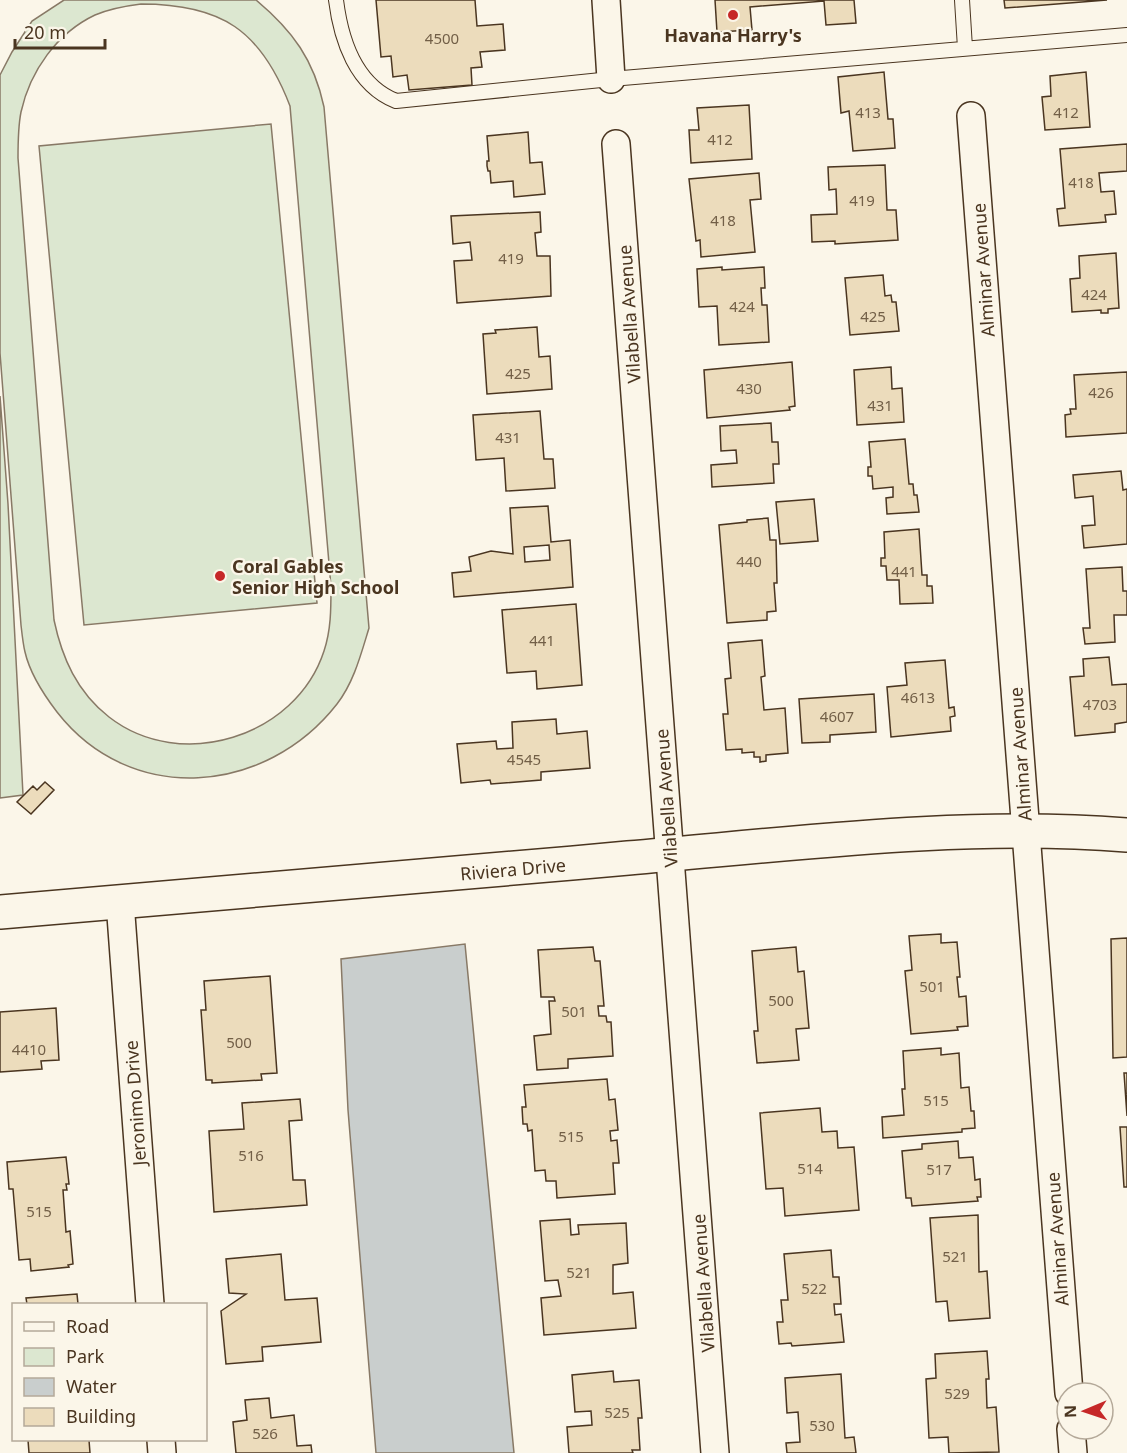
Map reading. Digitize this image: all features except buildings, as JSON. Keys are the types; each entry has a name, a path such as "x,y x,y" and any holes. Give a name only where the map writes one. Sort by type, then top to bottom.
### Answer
{"street":[{"path":"606,0 611,79"},
{"name":"Alminar Avenue","path":"971,116 1068,1381"},
{"name":"Vilabella Avenue","path":"616,144 716,1453"},
{"name":"Riviera Drive","path":"0,912 867,838 1025,831 1070,831 1127,836"},
{"name":"Jeronimo Drive","path":"120,902 150,1303"}],"lane":[{"path":"336,0 343,34 353,62 365,80 381,95 396,101 611,79 1127,34"},
{"path":"962,0 965,48"}],"green space":[{"path":"64,0 256,0 291,35 308,61 320,90 324,107 369,628 352,677 337,704 308,734 274,757 237,772 198,778 159,775 122,764 87,743 57,712 38,684 25,652 0,353 0,75 32,21","holes":["141,4 194,9 216,16 235,26 266,58 290,106 331,587 328,635 324,651 310,681 289,705 263,724 233,737 201,743 169,742 138,734 109,717 88,697 72,673 61,648 54,620 18,158 19,123 25,97 38,68 57,43 81,23 106,11"]},
{"path":"271,124 317,603 84,625 39,146"},
{"path":"0,396 23,795 0,798"}],"water":[{"path":"465,944 514,1453 376,1453 348,1110 341,959"}],"place":[{"name":"Havana Harry's","path":"733,15"},
{"name":"Coral Gables Senior High School","path":"220,576"}]}
